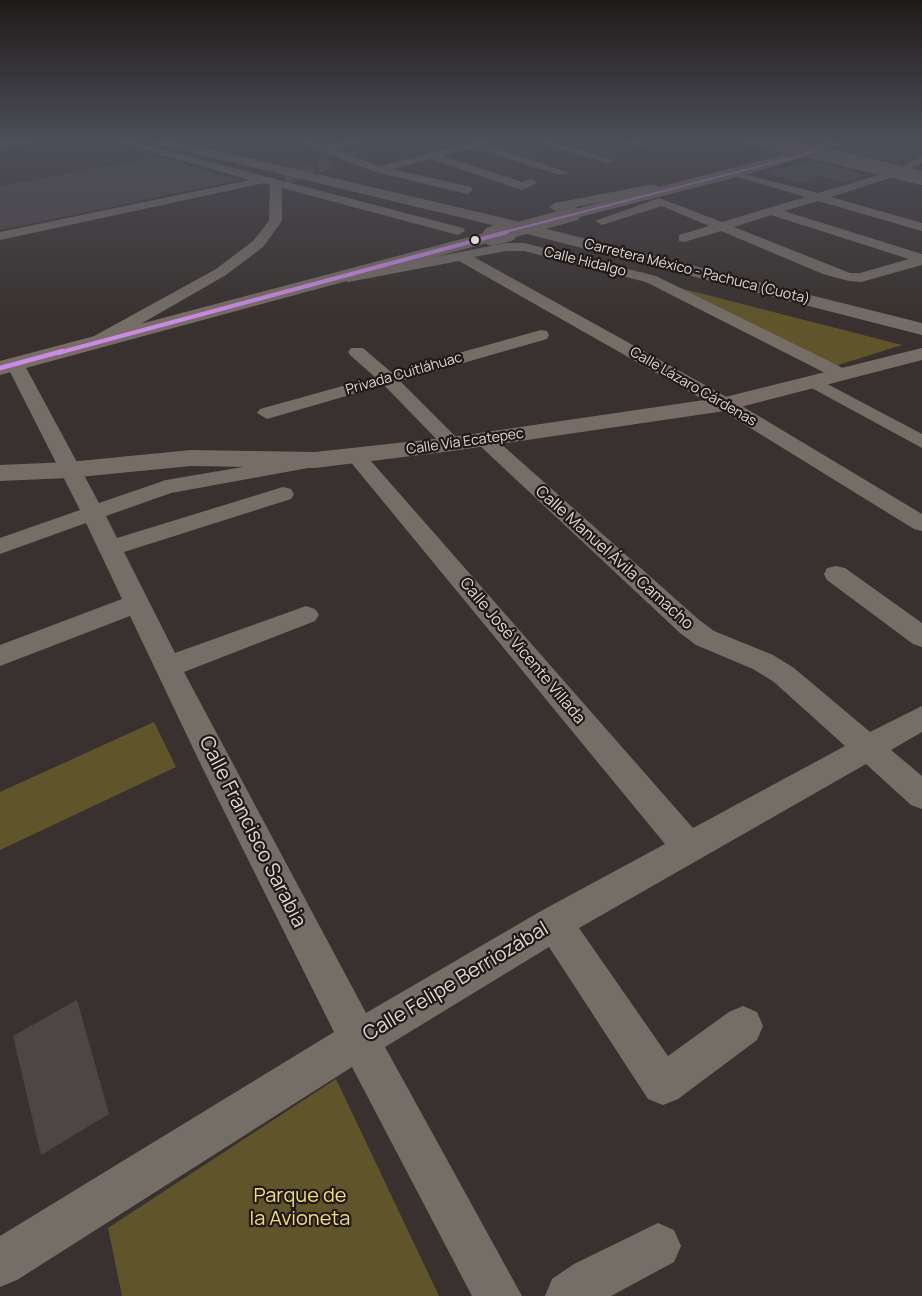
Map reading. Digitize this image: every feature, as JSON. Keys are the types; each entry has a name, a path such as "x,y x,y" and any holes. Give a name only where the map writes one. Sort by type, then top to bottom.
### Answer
{"highway":[{"name":"Carretera México - Pachuca (Cuota)","path":"409,200 922,329"},
{"name":"Carretera México - Pachuca (Cuota)","path":"447,200 922,315"}],"main road":[{"path":"7,366 627,200"},
{"name":"Calle Vía Ecatepec","path":"0,473 69,470 191,458 315,460 452,444 724,404 922,354"}],"street":[{"path":"0,236 178,200"},
{"path":"93,344 221,272 258,244 275,221 275,200"},
{"path":"314,284 458,231 346,200"},
{"path":"555,207 590,200"},
{"path":"684,238 809,200"},
{"path":"832,200 922,227"},
{"path":"602,220 662,202 828,271 849,277 861,278 922,260"},
{"path":"772,212 922,260"},
{"name":"Calle Hidalgo","path":"314,284 506,247 524,247 651,279 843,375"},
{"name":"Calle Lázaro Cárdenas","path":"461,256 724,404 922,524"},
{"name":"Privada Cuitláhuac","path":"267,413 541,335"},
{"path":"357,352 388,379 452,444"},
{"name":"Calle Francisco Sarabia","path":"7,366 92,511 136,604 359,1040 498,1296"},
{"path":"814,382 922,442"},
{"name":"Calle Manuel Ávila Camacho","path":"484,439 688,626 705,639 763,662 784,675 922,795"},
{"name":"Calle José Vicente Villada","path":"356,456 688,847"},
{"path":"0,546 92,511 165,487 315,460"},
{"path":"110,548 283,494"},
{"path":"836,574 922,637"},
{"path":"0,656 136,604"},
{"path":"168,667 306,615"},
{"name":"Calle Felipe Berriozábal","path":"0,1263 359,1040 555,923 866,747 922,718"},
{"path":"555,923 663,1084 743,1026"},
{"path":"569,1296 591,1281 657,1246"}],"green space":[{"path":"680,288 902,345 835,366"},
{"path":"154,722 176,767 0,850 0,792"},
{"name":"Parque de la Avioneta","path":"336,1079 439,1296 122,1296 108,1228"}],"building":[{"path":"0,200 142,200 0,230"},
{"path":"77,1000 109,1114 41,1155 13,1036"}],"transit line":[{"path":"0,368 626,200"}]}
